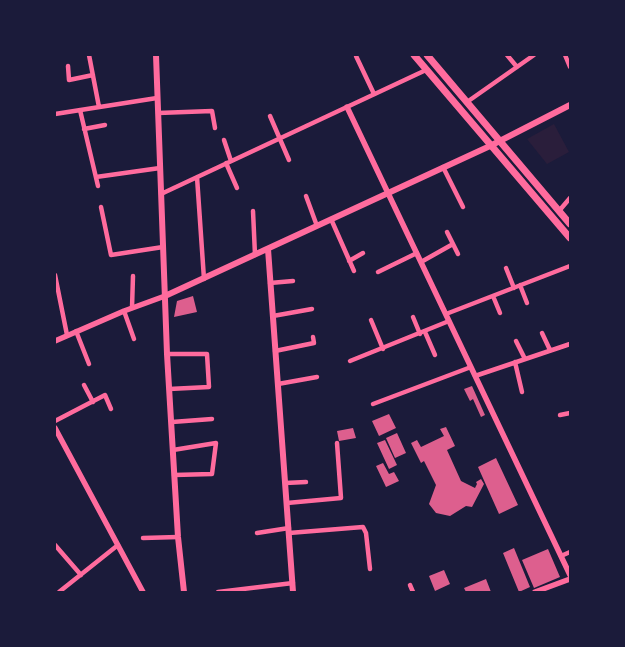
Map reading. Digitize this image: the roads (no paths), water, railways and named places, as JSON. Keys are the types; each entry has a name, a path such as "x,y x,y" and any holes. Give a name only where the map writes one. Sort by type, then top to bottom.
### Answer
{"main road":[{"path":"156,55 167,354 178,537 184,592"},
{"path":"414,55 570,238"},
{"path":"428,55 570,224"},
{"path":"165,296 444,168 570,105"},
{"path":"268,249 294,592"}],"street":[{"path":"89,55 99,107"},
{"path":"507,55 517,67"},
{"path":"467,102 534,55"},
{"path":"565,55 570,67"},
{"path":"356,56 374,94"},
{"path":"68,66 69,80 93,75"},
{"path":"161,194 426,70"},
{"path":"55,114 157,98"},
{"path":"347,107 570,577 535,592"},
{"path":"80,110 98,186"},
{"path":"158,113 212,111 214,128"},
{"path":"270,116 289,160"},
{"path":"84,129 105,125"},
{"path":"224,140 236,188"},
{"path":"96,177 160,168"},
{"path":"444,168 463,208"},
{"path":"197,177 204,278"},
{"path":"306,196 317,226"},
{"path":"559,211 570,198"},
{"path":"101,207 110,255 163,246"},
{"path":"253,211 255,255"},
{"path":"331,219 354,271"},
{"path":"447,232 458,254"},
{"path":"421,262 453,244"},
{"path":"349,260 363,253"},
{"path":"378,272 417,253"},
{"path":"446,314 570,266"},
{"path":"506,268 514,288"},
{"path":"55,275 67,335"},
{"path":"132,308 133,276"},
{"path":"270,283 293,280"},
{"path":"520,286 527,303"},
{"path":"55,341 124,311 165,296"},
{"path":"493,296 500,313"},
{"path":"273,316 312,309"},
{"path":"124,311 134,339"},
{"path":"413,317 435,355"},
{"path":"371,320 383,349"},
{"path":"350,361 449,321"},
{"path":"76,332 89,364"},
{"path":"542,333 550,350"},
{"path":"275,351 314,344 313,338"},
{"path":"516,341 525,359"},
{"path":"475,376 570,344"},
{"path":"167,354 207,354 208,387 169,389"},
{"path":"515,362 522,392"},
{"path":"373,404 471,366"},
{"path":"278,384 317,377"},
{"path":"84,385 93,402"},
{"path":"55,421 105,396 111,409"},
{"path":"560,414 570,413"},
{"path":"172,422 212,419"},
{"path":"55,428 143,592"},
{"path":"173,450 216,443 212,474 174,475"},
{"path":"287,503 341,498 337,443"},
{"path":"285,483 306,482"},
{"path":"257,533 363,527 366,533 370,568"},
{"path":"143,538 178,537"},
{"path":"55,545 80,575"},
{"path":"59,592 118,545"},
{"path":"561,556 570,552"},
{"path":"218,592 293,583"},
{"path":"410,585 413,592"}]}
